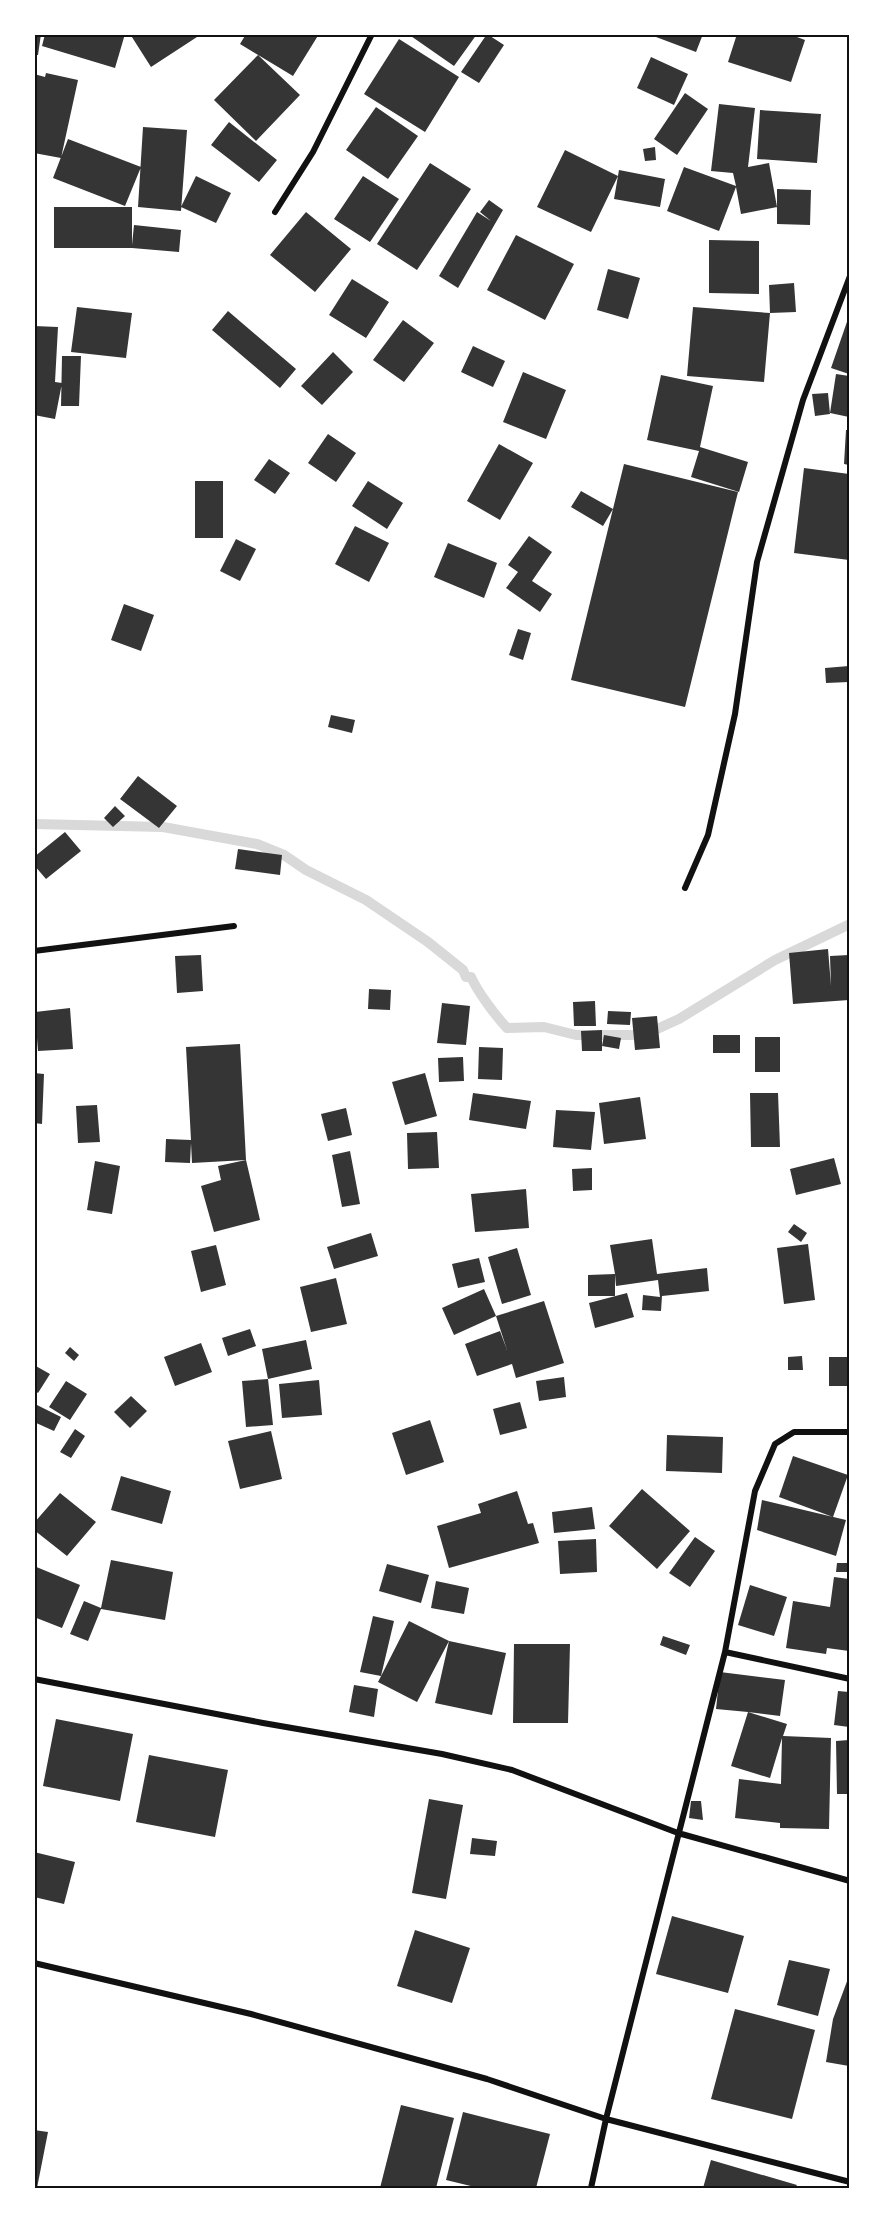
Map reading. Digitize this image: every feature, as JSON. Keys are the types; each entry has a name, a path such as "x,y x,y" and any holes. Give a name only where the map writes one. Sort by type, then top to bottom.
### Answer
{"street":[{"path":"275,212 313,152 372,34"},
{"path":"685,888 708,835 732,725 757,562 803,400 849,276"},
{"path":"34,951 234,926"},
{"path":"591,2188 606,2119 724,1652 754,1491 766,1458 775,1444 794,1432 849,1432"},
{"path":"724,1652 849,1679"},
{"path":"34,1679 263,1723 442,1754 512,1770 678,1833 849,1881"},
{"path":"34,1963 262,2018 487,2079 606,2119 849,2182"}],"building":[{"path":"34,34 41,34 38,55 34,55"},
{"path":"45,34 125,34 115,68 42,46"},
{"path":"130,34 196,34 197,37 151,67"},
{"path":"246,34 319,34 293,76 240,44"},
{"path":"408,34 477,34 454,66"},
{"path":"487,34 504,45 479,83 461,72"},
{"path":"648,34 703,34 696,52"},
{"path":"737,34 789,34 805,40 791,82 728,62"},
{"path":"399,39 459,77 425,132 364,94"},
{"path":"258,55 300,95 256,141 214,100"},
{"path":"651,57 688,74 674,105 637,88"},
{"path":"46,73 78,80 61,158 34,153 34,74 45,77"},
{"path":"685,93 708,109 677,155 654,139"},
{"path":"719,104 755,108 748,167 769,163 777,207 741,214 736,187 719,231 667,211 684,167 736,186 733,173 711,171"},
{"path":"376,107 418,136 388,179 346,150"},
{"path":"760,110 821,114 817,163 757,159"},
{"path":"229,122 277,160 259,182 211,145"},
{"path":"143,127 187,130 181,211 138,207"},
{"path":"68,139 141,167 125,206 53,178"},
{"path":"655,147 656,160 645,161 643,149"},
{"path":"565,150 618,176 591,232 537,207"},
{"path":"430,163 471,189 417,270 377,244"},
{"path":"619,170 665,179 660,207 614,199"},
{"path":"196,176 231,193 216,223 181,207"},
{"path":"363,176 399,199 370,242 334,219"},
{"path":"777,189 811,190 810,225 777,224"},
{"path":"489,200 503,210 458,288 439,276 477,212 491,221 480,212"},
{"path":"54,207 132,207 132,245 134,225 181,230 179,252 132,248 54,248"},
{"path":"306,212 351,249 315,292 270,255"},
{"path":"516,235 574,264 545,320 487,290"},
{"path":"709,240 759,241 759,294 709,293"},
{"path":"608,269 640,278 628,319 597,310"},
{"path":"352,279 389,302 366,338 329,315"},
{"path":"794,283 796,312 770,313 769,285"},
{"path":"77,307 132,313 126,358 71,352"},
{"path":"693,307 770,313 764,382 687,376"},
{"path":"228,311 296,369 280,388 212,330"},
{"path":"849,316 849,374 831,368"},
{"path":"403,320 434,343 404,382 373,360"},
{"path":"34,326 58,327 55,382 62,383 55,419 34,415"},
{"path":"473,346 505,361 493,387 461,372"},
{"path":"333,352 353,372 322,405 301,386"},
{"path":"62,356 81,356 79,406 61,406"},
{"path":"523,372 566,390 546,439 503,422"},
{"path":"836,374 849,376 849,417 830,413"},
{"path":"661,375 713,386 700,447 748,462 739,492 691,477 699,451 647,440"},
{"path":"828,393 830,414 815,416 812,394"},
{"path":"846,430 849,430 849,465 844,464"},
{"path":"328,434 356,453 336,482 308,463"},
{"path":"499,444 533,463 500,520 467,501"},
{"path":"269,459 290,473 275,494 254,480"},
{"path":"624,464 738,492 685,707 571,680"},
{"path":"804,468 849,474 849,560 794,553"},
{"path":"195,481 223,481 223,538 195,538"},
{"path":"368,481 403,503 387,529 352,506"},
{"path":"581,491 613,509 603,526 571,507"},
{"path":"355,526 389,543 369,582 335,564"},
{"path":"529,536 552,552 532,581 552,594 540,612 506,588 518,572 508,565"},
{"path":"236,539 256,549 240,581 220,571"},
{"path":"448,543 497,563 484,598 434,577"},
{"path":"124,604 154,615 141,651 111,640"},
{"path":"518,629 531,633 523,660 509,655"},
{"path":"849,666 849,682 826,683 825,668"},
{"path":"331,715 355,720 352,733 328,727"},
{"path":"138,776 177,806 159,828 120,799"},
{"path":"115,806 125,816 113,827 104,818"},
{"path":"65,832 81,851 46,879 34,865 34,857"},
{"path":"238,849 282,855 280,875 235,869"},
{"path":"828,949 831,986 830,956 849,955 849,1000 793,1004 789,953"},
{"path":"201,955 203,991 177,993 175,956"},
{"path":"369,989 391,990 390,1010 368,1009"},
{"path":"595,1001 596,1026 574,1026 573,1002"},
{"path":"442,1003 470,1006 466,1045 437,1043"},
{"path":"70,1008 73,1049 38,1051 35,1012"},
{"path":"608,1011 631,1012 630,1025 607,1024"},
{"path":"657,1016 660,1048 635,1050 632,1018"},
{"path":"602,1030 602,1051 582,1051 581,1031"},
{"path":"604,1035 621,1038 619,1049 602,1046"},
{"path":"713,1035 740,1035 740,1053 713,1053"},
{"path":"755,1037 780,1037 780,1072 755,1072"},
{"path":"240,1044 246,1160 192,1163 191,1143 190,1163 165,1162 166,1139 191,1140 186,1047"},
{"path":"479,1047 503,1048 502,1080 478,1079"},
{"path":"463,1057 464,1081 439,1082 438,1058"},
{"path":"34,1073 44,1074 42,1124 34,1123"},
{"path":"425,1073 437,1116 405,1125 392,1082"},
{"path":"473,1093 531,1101 526,1129 469,1120"},
{"path":"750,1093 778,1093 780,1147 751,1147"},
{"path":"640,1097 646,1139 604,1144 599,1103"},
{"path":"97,1105 100,1142 78,1143 76,1106"},
{"path":"346,1108 352,1135 328,1141 321,1114"},
{"path":"556,1110 595,1112 591,1150 553,1147"},
{"path":"437,1132 439,1168 408,1169 407,1133"},
{"path":"350,1151 360,1204 342,1207 332,1155"},
{"path":"834,1158 841,1184 796,1195 790,1169"},
{"path":"246,1160 260,1220 214,1232 201,1186 221,1180 218,1166"},
{"path":"95,1161 120,1166 112,1214 87,1210"},
{"path":"592,1168 592,1190 573,1191 572,1169"},
{"path":"526,1189 529,1228 475,1232 471,1194"},
{"path":"794,1224 807,1233 801,1242 788,1232"},
{"path":"371,1233 378,1256 334,1269 327,1247"},
{"path":"652,1239 657,1274 707,1268 709,1291 662,1296 661,1311 642,1310 643,1295 660,1297 658,1280 616,1286 610,1245"},
{"path":"808,1244 815,1300 784,1304 777,1248"},
{"path":"216,1245 226,1285 201,1292 191,1251"},
{"path":"517,1248 531,1295 502,1304 488,1257"},
{"path":"479,1258 485,1282 458,1288 452,1264"},
{"path":"615,1274 615,1296 588,1296 588,1275"},
{"path":"336,1278 347,1324 311,1332 300,1287"},
{"path":"484,1289 496,1316 454,1335 442,1308"},
{"path":"627,1293 634,1317 595,1328 589,1303"},
{"path":"544,1301 564,1363 516,1378 512,1364 477,1376 465,1344 500,1331 507,1350 496,1316"},
{"path":"250,1329 256,1346 228,1356 222,1338"},
{"path":"306,1340 312,1369 268,1379 262,1349"},
{"path":"201,1343 212,1372 175,1386 164,1357"},
{"path":"70,1347 79,1355 74,1361 65,1353"},
{"path":"802,1356 803,1370 788,1370 788,1357"},
{"path":"829,1357 849,1357 849,1386 829,1386"},
{"path":"34,1365 50,1374 38,1393 34,1390"},
{"path":"564,1377 566,1397 539,1401 536,1381"},
{"path":"268,1379 273,1425 246,1427 242,1381"},
{"path":"319,1380 322,1415 282,1418 279,1384"},
{"path":"66,1381 87,1394 70,1420 49,1407"},
{"path":"131,1396 147,1411 130,1428 114,1412"},
{"path":"520,1402 527,1428 500,1435 493,1409"},
{"path":"35,1404 61,1417 54,1431 34,1422"},
{"path":"430,1420 444,1462 406,1475 392,1433"},
{"path":"75,1429 85,1436 71,1458 60,1452"},
{"path":"271,1431 282,1479 240,1489 228,1441"},
{"path":"667,1435 723,1437 722,1473 666,1471"},
{"path":"793,1456 848,1475 833,1517 779,1497"},
{"path":"121,1476 171,1491 162,1524 111,1510"},
{"path":"642,1489 690,1531 657,1569 609,1526"},
{"path":"517,1491 528,1524 533,1523 539,1543 449,1568 437,1526 481,1513 478,1504"},
{"path":"60,1493 96,1522 67,1556 34,1530 34,1523"},
{"path":"762,1500 846,1520 836,1556 757,1530"},
{"path":"592,1507 595,1529 554,1533 552,1512"},
{"path":"695,1537 715,1551 690,1587 669,1573"},
{"path":"596,1539 597,1572 560,1574 558,1541"},
{"path":"111,1560 173,1572 165,1620 101,1609 88,1641 70,1634 84,1601 101,1608"},
{"path":"837,1563 849,1563 849,1572 836,1572"},
{"path":"387,1564 429,1575 421,1603 379,1591"},
{"path":"34,1566 80,1585 62,1628 34,1617"},
{"path":"834,1577 849,1579 849,1651 827,1648 826,1654 786,1648 793,1601 830,1607"},
{"path":"436,1581 469,1588 464,1614 431,1608"},
{"path":"750,1585 787,1597 774,1636 738,1625"},
{"path":"373,1616 394,1621 381,1676 360,1672"},
{"path":"409,1621 449,1641 417,1702 378,1682"},
{"path":"663,1636 690,1645 686,1655 660,1645"},
{"path":"449,1641 506,1653 492,1715 435,1703"},
{"path":"514,1644 570,1644 568,1723 513,1723"},
{"path":"720,1672 785,1680 780,1716 716,1709"},
{"path":"354,1685 378,1689 374,1717 349,1712"},
{"path":"838,1691 849,1692 849,1727 834,1725"},
{"path":"748,1712 787,1724 783,1736 831,1738 829,1829 780,1828 780,1823 735,1818 739,1779 781,1784 782,1738 770,1778 731,1766"},
{"path":"56,1719 133,1734 120,1801 43,1786"},
{"path":"849,1740 849,1794 837,1794 836,1741"},
{"path":"149,1755 228,1770 215,1837 136,1822"},
{"path":"429,1799 463,1805 446,1899 412,1893"},
{"path":"691,1801 701,1801 703,1820 689,1818"},
{"path":"472,1838 497,1841 495,1856 470,1854"},
{"path":"34,1852 75,1862 64,1904 34,1897"},
{"path":"672,1916 744,1936 728,1993 656,1974"},
{"path":"415,1930 470,1948 452,2003 397,1986"},
{"path":"789,1960 830,1969 818,2016 777,2005"},
{"path":"849,1976 849,2066 826,2062 833,2019"},
{"path":"735,2009 815,2030 792,2119 711,2099"},
{"path":"401,2105 454,2118 436,2188 380,2188"},
{"path":"463,2112 550,2134 536,2188 479,2188 446,2180"},
{"path":"34,2130 48,2132 37,2188 34,2188"},
{"path":"711,2160 797,2185 795,2188 703,2188"}],"waterway":[{"path":"34,824 163,827 257,844 284,855 306,870 366,900 428,942 463,970 466,977 471,977 487,1003 507,1028 544,1027 576,1035 644,1035 679,1019 775,960 850,924"}]}
